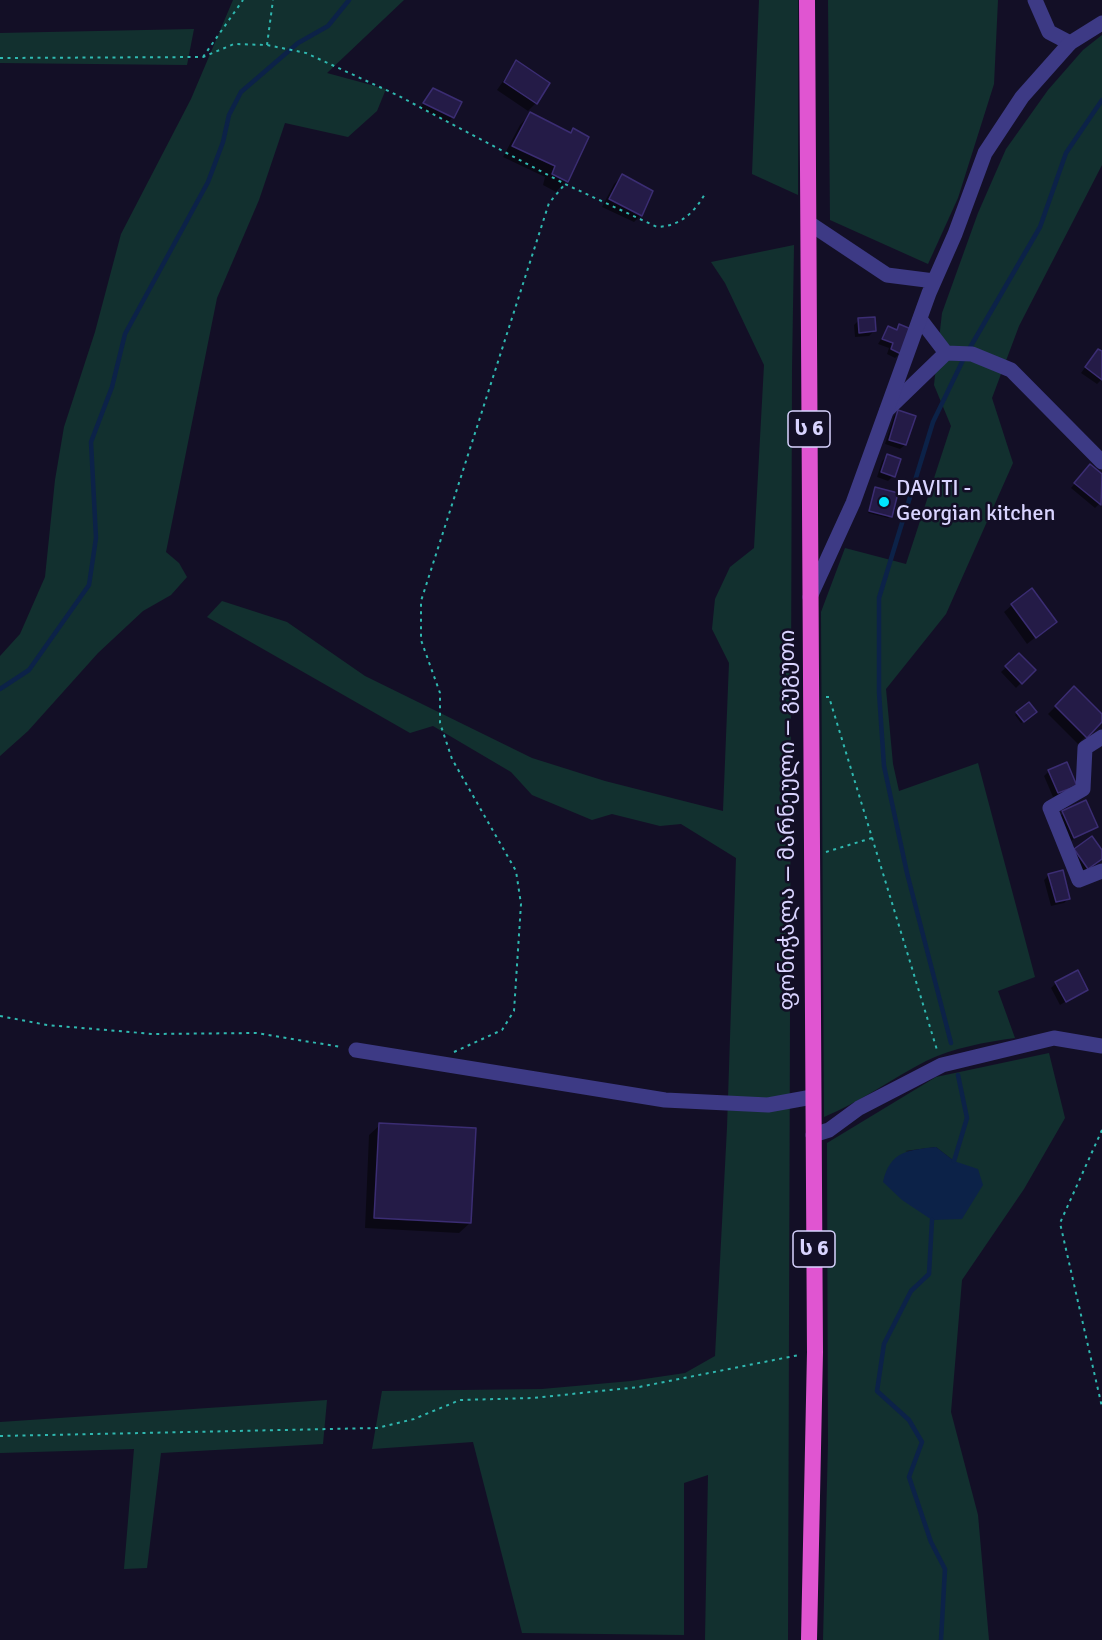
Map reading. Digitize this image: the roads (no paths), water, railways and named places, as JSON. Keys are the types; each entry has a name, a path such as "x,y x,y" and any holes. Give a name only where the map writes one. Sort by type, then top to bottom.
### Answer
{"highway":[{"name":"ფონიჭალა — მარნეული — გუგუთი","path":"807,0 815,1352 809,1640"}],"street":[{"path":"1035,0 1049,32 1070,42"},
{"path":"809,599 853,503 882,416 985,153 1022,97 1070,42 1102,23"},
{"path":"808,223 887,275 934,281"},
{"path":"920,319 946,353"},
{"path":"882,416 946,353 972,354 1011,370 1102,462"},
{"path":"1102,737 1085,748 1083,789 1050,808 1079,880 1102,871"},
{"path":"813,1135 829,1130 859,1108 942,1065 1054,1038 1102,1046"},
{"path":"356,1050 665,1100 768,1105 812,1097"}],"water":[{"path":"936,1147 954,1161 978,1169 983,1185 962,1219 932,1220 902,1200 883,1182 895,1158 909,1151"}],"waterway":[{"path":"0,689 29,670 89,585 96,538 91,442 112,387 125,334 208,182 223,142 229,115 241,92 298,43 328,26 349,0"},
{"path":"968,351 1040,227 1066,153 1102,100"},
{"path":"951,1043 907,873 884,766 879,692 879,598 933,422 964,358"},
{"path":"954,1161 967,1118 958,1075"},
{"path":"932,1220 929,1274 911,1291 884,1344 877,1391 909,1420 922,1442 909,1477 931,1542 945,1569 941,1640"}],"place":[{"name":"DAVITI - Georgian kitchen","path":"884,502"}]}
